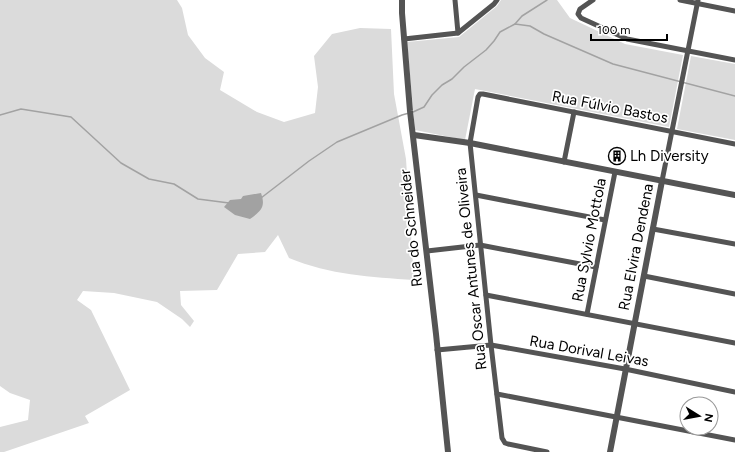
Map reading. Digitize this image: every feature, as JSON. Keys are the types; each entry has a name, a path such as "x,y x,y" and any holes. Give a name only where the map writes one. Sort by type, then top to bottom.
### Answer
{"street":[{"name":"Rua do Schneider","path":"402,0 411,114 448,452"},
{"path":"455,0 458,33"},
{"path":"404,39 458,33 497,0"},
{"path":"593,0 580,9 578,14 581,18 627,39 735,60"},
{"path":"680,0 697,2 735,11"},
{"name":"Rua Elvira Dendena","path":"610,452 697,2"},
{"name":"Rua Fúlvio Bastos","path":"480,94 735,144"},
{"name":"Rua Oscar Antunes de Oliveira","path":"480,94 478,97 470,143 502,438 505,443 508,444 547,452"},
{"path":"564,162 574,112"},
{"path":"414,135 470,143 735,195"},
{"name":"Rua Sylvio Mottola","path":"587,314 615,172"},
{"path":"476,195 605,220"},
{"path":"653,229 735,244"},
{"path":"427,251 480,245 596,267"},
{"path":"644,276 735,294"},
{"path":"486,295 735,343"},
{"name":"Rua Dorival Leivas","path":"438,350 491,345 625,369 735,392"},
{"path":"497,394 735,440"}],"shaded area":[{"path":"0,0 177,0 182,8 188,35 205,58 224,72 220,90 257,112 284,122 315,113 318,87 314,56 332,34 360,28 391,29 394,94 406,159 414,280 382,278 335,272 304,264 289,258 278,235 265,252 238,254 217,290 180,291 181,305 194,321 190,327 182,319 157,302 114,293 83,291 77,300 91,310 130,390 85,416 89,423 4,452 0,452 0,427 28,420 30,400 10,393 0,386"},
{"path":"501,0 557,0 570,18 625,44 683,55 669,127 475,89 465,140 415,130 407,42 459,37 497,6"},
{"path":"691,56 735,64 735,140 677,129"},
{"path":"261,193 263,202 262,208 250,219 235,215 224,207 230,200 241,199 243,196"}],"waterway":[{"path":"515,24 522,16 547,0"},
{"path":"413,112 424,107 432,95 442,85 452,79 464,67 486,50 500,32 515,24 530,26 544,34 613,64 735,96"},
{"path":"0,115 21,109 71,117 121,163 149,179 174,184 198,199 229,203"},
{"path":"261,198 309,161 337,142 409,113"}],"place":[{"name":"Lh Diversity","path":"617,156"}]}
